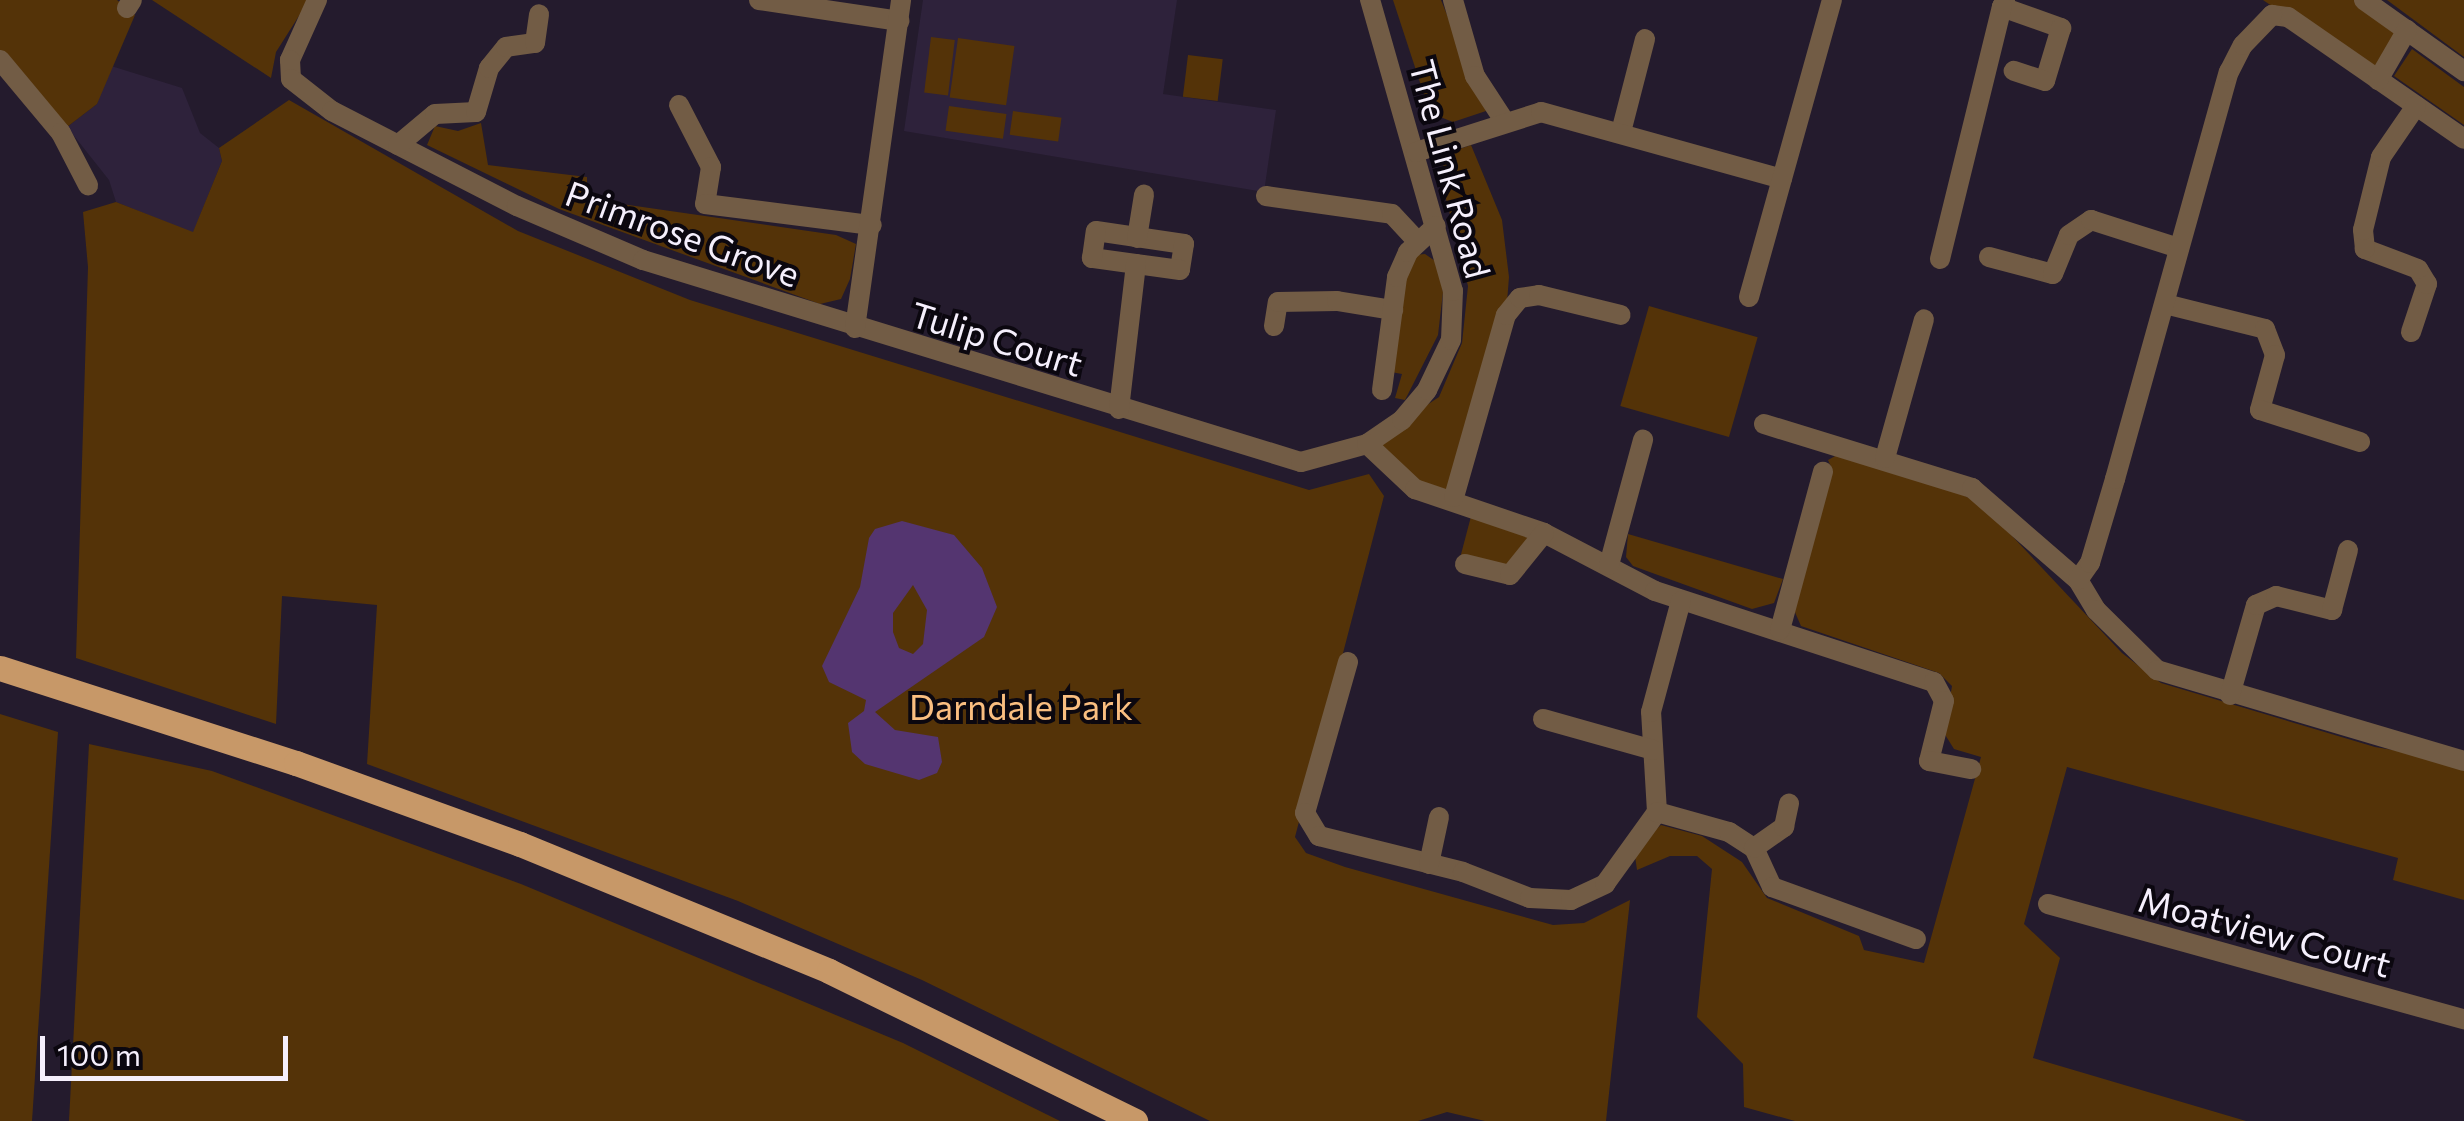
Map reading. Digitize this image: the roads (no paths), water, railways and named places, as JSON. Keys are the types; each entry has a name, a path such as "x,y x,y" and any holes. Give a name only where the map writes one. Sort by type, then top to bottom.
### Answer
{"main road":[{"path":"0,668 296,763 520,844 829,971 1135,1121"}],"street":[{"name":"Primrose Grove","path":"318,0 290,60 291,79 332,111 643,260 855,328"},
{"path":"759,0 900,10 855,328"},
{"name":"The Link Road","path":"1367,444 1402,420 1426,390 1451,340 1453,291 1370,0"},
{"path":"1453,0 1475,76 1505,122"},
{"path":"1749,298 1832,0"},
{"path":"2364,0 2464,71"},
{"path":"1940,259 2004,3 2061,28 2045,81 2014,71"},
{"path":"2078,580 2090,563 2229,72 2267,8 2288,16 2464,139"},
{"path":"398,145 435,114 476,112 489,68 506,47 535,44 539,14"},
{"path":"2378,80 2407,30"},
{"path":"1621,132 1644,39"},
{"path":"0,60 61,133 88,185"},
{"name":"Primrose Grove","path":"680,105 711,167 705,204 872,225"},
{"path":"2412,332 2427,284 2418,269 2366,249 2363,230 2381,157 2416,106"},
{"path":"1416,152 1542,112 1782,179"},
{"path":"1138,238 1144,196"},
{"path":"1266,196 1392,214 1417,240"},
{"path":"1989,257 2053,274 2069,234 2091,220 2179,248"},
{"path":"1382,390 1397,277 1417,240 1436,226"},
{"path":"1096,232 1138,238 1184,244 1180,270 1092,258 1096,232"},
{"name":"Tulip Court","path":"1119,409 1136,264"},
{"path":"1454,497 1506,315 1520,298 1538,295 1621,315"},
{"path":"1274,326 1278,302 1393,310"},
{"path":"2166,304 2266,329 2275,354 2260,410 2360,442"},
{"path":"1886,458 1924,319"},
{"name":"Tulip Court","path":"855,328 1301,462 1367,444"},
{"path":"1764,424 1886,458 1972,488 2078,580 2096,610 2157,670 2230,695 2464,761"},
{"path":"1608,565 1644,440"},
{"path":"1367,444 1415,489 1454,497 1544,533 1682,601 1934,682 1944,701 1929,761 1971,769"},
{"path":"1780,630 1823,472"},
{"path":"1465,564 1510,576 1544,533"},
{"path":"2230,695 2256,605 2276,596 2332,610 2348,550"},
{"path":"1348,662 1305,813 1319,836 1429,864 1530,898 1571,900 1606,884 1658,812 1652,712 1682,601"},
{"path":"1543,720 1652,750"},
{"path":"1754,848 1784,828 1789,804"},
{"path":"1658,812 1730,832 1754,848 1772,887 1916,939"},
{"path":"1429,864 1439,817"},
{"name":"Moatview Court","path":"2048,904 2464,1019"}],"park label":[{"name":"Darndale Park","path":"1021,706"}]}
